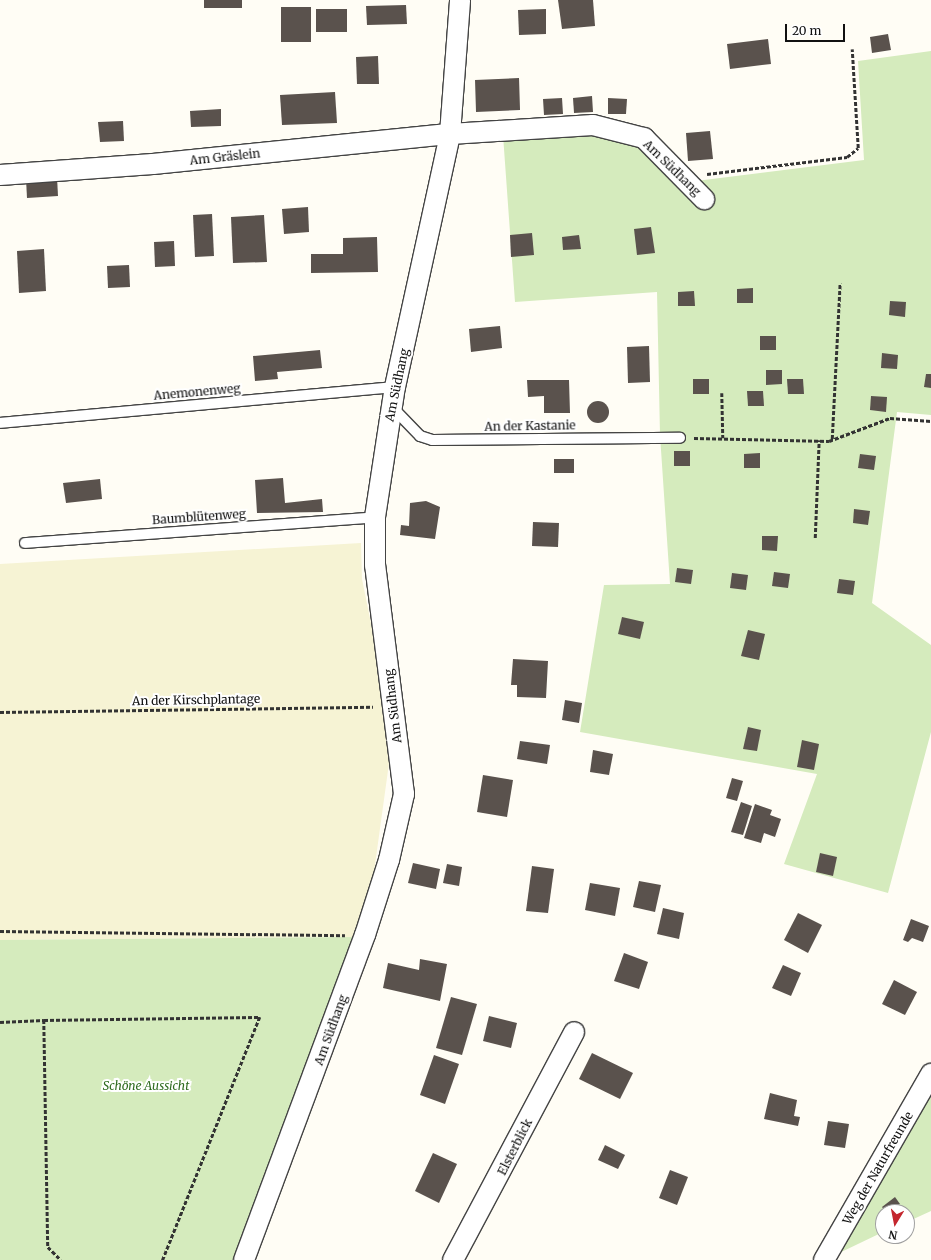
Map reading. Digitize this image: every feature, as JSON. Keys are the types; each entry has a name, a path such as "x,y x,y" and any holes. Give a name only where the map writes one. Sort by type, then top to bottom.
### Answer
{"street":[{"name":"Am Südhang","path":"244,1260 365,935 389,860 404,794 376,565 375,517 395,387 450,134 460,0"},
{"name":"Am Südhang","path":"450,134 594,125 644,138 704,199"},
{"name":"Am Gräslein","path":"0,175 153,164 450,134"},
{"name":"Elsterblick","path":"453,1260 574,1032"},
{"name":"Weg der Naturfreunde","path":"824,1260 931,1074"}],"lane":[{"name":"Anemonenweg","path":"0,423 395,387"},
{"name":"An der Kastanie","path":"392,408 420,436 432,440 680,438"},
{"name":"Baumblütenweg","path":"25,543 375,517"}],"path":[{"path":"682,177 847,158 858,148 852,49"},
{"path":"832,439 840,283"},
{"path":"722,393 723,438"},
{"path":"680,438 820,440 832,439 896,418 931,421"},
{"path":"815,538 820,440"},
{"name":"An der Kirschplantage","path":"0,712 393,707"},
{"path":"0,931 365,935"},
{"path":"0,1022 260,1017 163,1260"},
{"path":"44,1020 48,1247 61,1260"}],"shaded area":[{"path":"361,543 362,579 378,658 390,756 374,872 357,937 0,940 0,564"}],"green space":[{"path":"931,51 931,415 897,412 872,603 931,645 931,732 888,893 784,864 817,774 580,732 604,585 670,584 660,435 657,292 515,302 503,135 606,134 636,146 662,166 669,179 693,201 696,181 864,160 858,61"},
{"name":"Schöne Aussicht","path":"357,937 234,1260 0,1260 0,940"},
{"path":"931,1079 931,1211 915,1218 915,1204 875,1204 875,1236 835,1255"}],"building":[{"path":"204,0 242,0 242,8 204,8"},
{"path":"558,0 593,0 595,26 562,29"},
{"path":"406,5 407,24 367,25 366,6"},
{"path":"281,7 311,7 311,42 281,42"},
{"path":"316,9 347,9 347,32 316,32"},
{"path":"546,9 546,34 519,35 518,10"},
{"path":"888,34 891,50 872,53 870,37"},
{"path":"768,39 771,64 730,69 727,44"},
{"path":"378,56 379,84 357,84 356,57"},
{"path":"519,78 520,110 476,112 475,80"},
{"path":"335,92 337,123 282,125 280,95"},
{"path":"592,96 593,112 574,113 573,98"},
{"path":"562,98 563,114 544,115 543,99"},
{"path":"608,98 627,99 626,114 608,114"},
{"path":"221,109 221,126 191,127 190,111"},
{"path":"123,121 124,141 100,142 98,122"},
{"path":"710,131 713,159 688,161 686,133"},
{"path":"57,177 58,196 27,198 26,179"},
{"path":"308,207 309,232 284,234 282,209"},
{"path":"212,214 214,256 195,257 193,215"},
{"path":"264,215 267,262 233,263 231,217"},
{"path":"651,227 655,253 637,255 634,229"},
{"path":"532,233 534,255 511,257 510,235"},
{"path":"579,235 581,249 563,250 562,237"},
{"path":"377,237 378,272 311,273 311,254 343,254 343,238"},
{"path":"174,241 175,266 155,267 154,242"},
{"path":"44,249 46,291 19,293 17,251"},
{"path":"129,265 130,287 108,288 107,266"},
{"path":"753,288 753,303 737,303 737,289"},
{"path":"694,291 695,306 678,306 678,292"},
{"path":"890,301 906,302 905,317 889,315"},
{"path":"500,326 502,348 471,352 469,329"},
{"path":"760,336 776,336 776,350 760,350"},
{"path":"649,346 650,382 628,383 627,347"},
{"path":"320,350 322,368 277,372 278,379 255,381 253,356"},
{"path":"882,353 898,355 897,369 881,368"},
{"path":"766,370 782,370 782,384 766,385"},
{"path":"926,374 931,374 931,388 924,387"},
{"path":"693,379 709,379 709,394 693,394"},
{"path":"787,379 803,379 804,394 788,394"},
{"path":"527,380 569,380 570,413 544,413 544,396 528,397"},
{"path":"747,391 763,391 764,406 748,406"},
{"path":"871,396 887,397 886,412 870,410"},
{"path":"598,401 606,404 609,412 606,420 598,423 590,420 587,412 590,404"},
{"path":"674,451 690,451 690,466 674,466"},
{"path":"760,453 760,468 744,468 744,454"},
{"path":"860,454 876,456 874,470 858,468"},
{"path":"554,459 574,459 574,473 554,473"},
{"path":"283,478 285,503 322,499 323,512 257,513 255,480"},
{"path":"100,479 102,499 66,503 63,483"},
{"path":"426,501 440,507 435,539 400,535 401,525 409,526 410,503"},
{"path":"854,509 870,511 868,525 853,523"},
{"path":"533,522 559,523 558,547 532,546"},
{"path":"762,536 778,536 777,551 762,550"},
{"path":"677,568 693,570 691,584 675,582"},
{"path":"774,572 790,574 788,588 772,586"},
{"path":"732,573 748,575 746,590 730,588"},
{"path":"839,579 855,581 853,595 837,593"},
{"path":"622,617 644,622 640,639 618,634"},
{"path":"748,630 765,634 759,660 741,656"},
{"path":"513,659 548,661 546,698 517,697 517,685 511,685"},
{"path":"565,700 582,703 579,723 562,720"},
{"path":"748,727 761,730 757,751 743,749"},
{"path":"802,740 819,744 814,770 797,767"},
{"path":"520,741 550,745 547,764 517,759"},
{"path":"593,750 613,754 609,775 590,772"},
{"path":"483,775 513,780 507,817 477,812"},
{"path":"732,778 743,781 737,801 726,798"},
{"path":"741,802 752,806 743,835 731,832"},
{"path":"755,804 772,810 770,815 781,819 775,837 764,833 761,843 744,838"},
{"path":"820,853 837,857 833,876 816,872"},
{"path":"413,863 440,869 436,889 408,883"},
{"path":"447,864 462,867 459,886 443,883"},
{"path":"532,866 554,869 548,913 526,911"},
{"path":"639,881 661,885 655,912 633,907"},
{"path":"590,883 620,888 615,916 585,910"},
{"path":"663,908 684,913 679,939 657,934"},
{"path":"798,913 822,925 808,953 784,940"},
{"path":"911,919 929,926 923,942 912,938 908,942 903,940"},
{"path":"624,953 648,962 639,989 614,981"},
{"path":"420,959 447,964 440,1001 383,988 388,963 419,970"},
{"path":"783,965 801,973 791,996 772,988"},
{"path":"894,980 917,992 905,1015 882,1004"},
{"path":"451,997 477,1004 462,1055 436,1048"},
{"path":"489,1016 517,1023 511,1048 483,1041"},
{"path":"592,1053 633,1073 620,1099 579,1079"},
{"path":"434,1055 459,1064 445,1104 420,1095"},
{"path":"770,1093 797,1100 794,1116 800,1117 798,1126 764,1119"},
{"path":"828,1121 849,1124 845,1148 824,1145"},
{"path":"605,1145 625,1155 618,1169 598,1160"},
{"path":"433,1153 457,1164 439,1203 415,1191"},
{"path":"670,1170 688,1177 677,1205 659,1198"},
{"path":"895,1197 900,1204 886,1204"}]}
